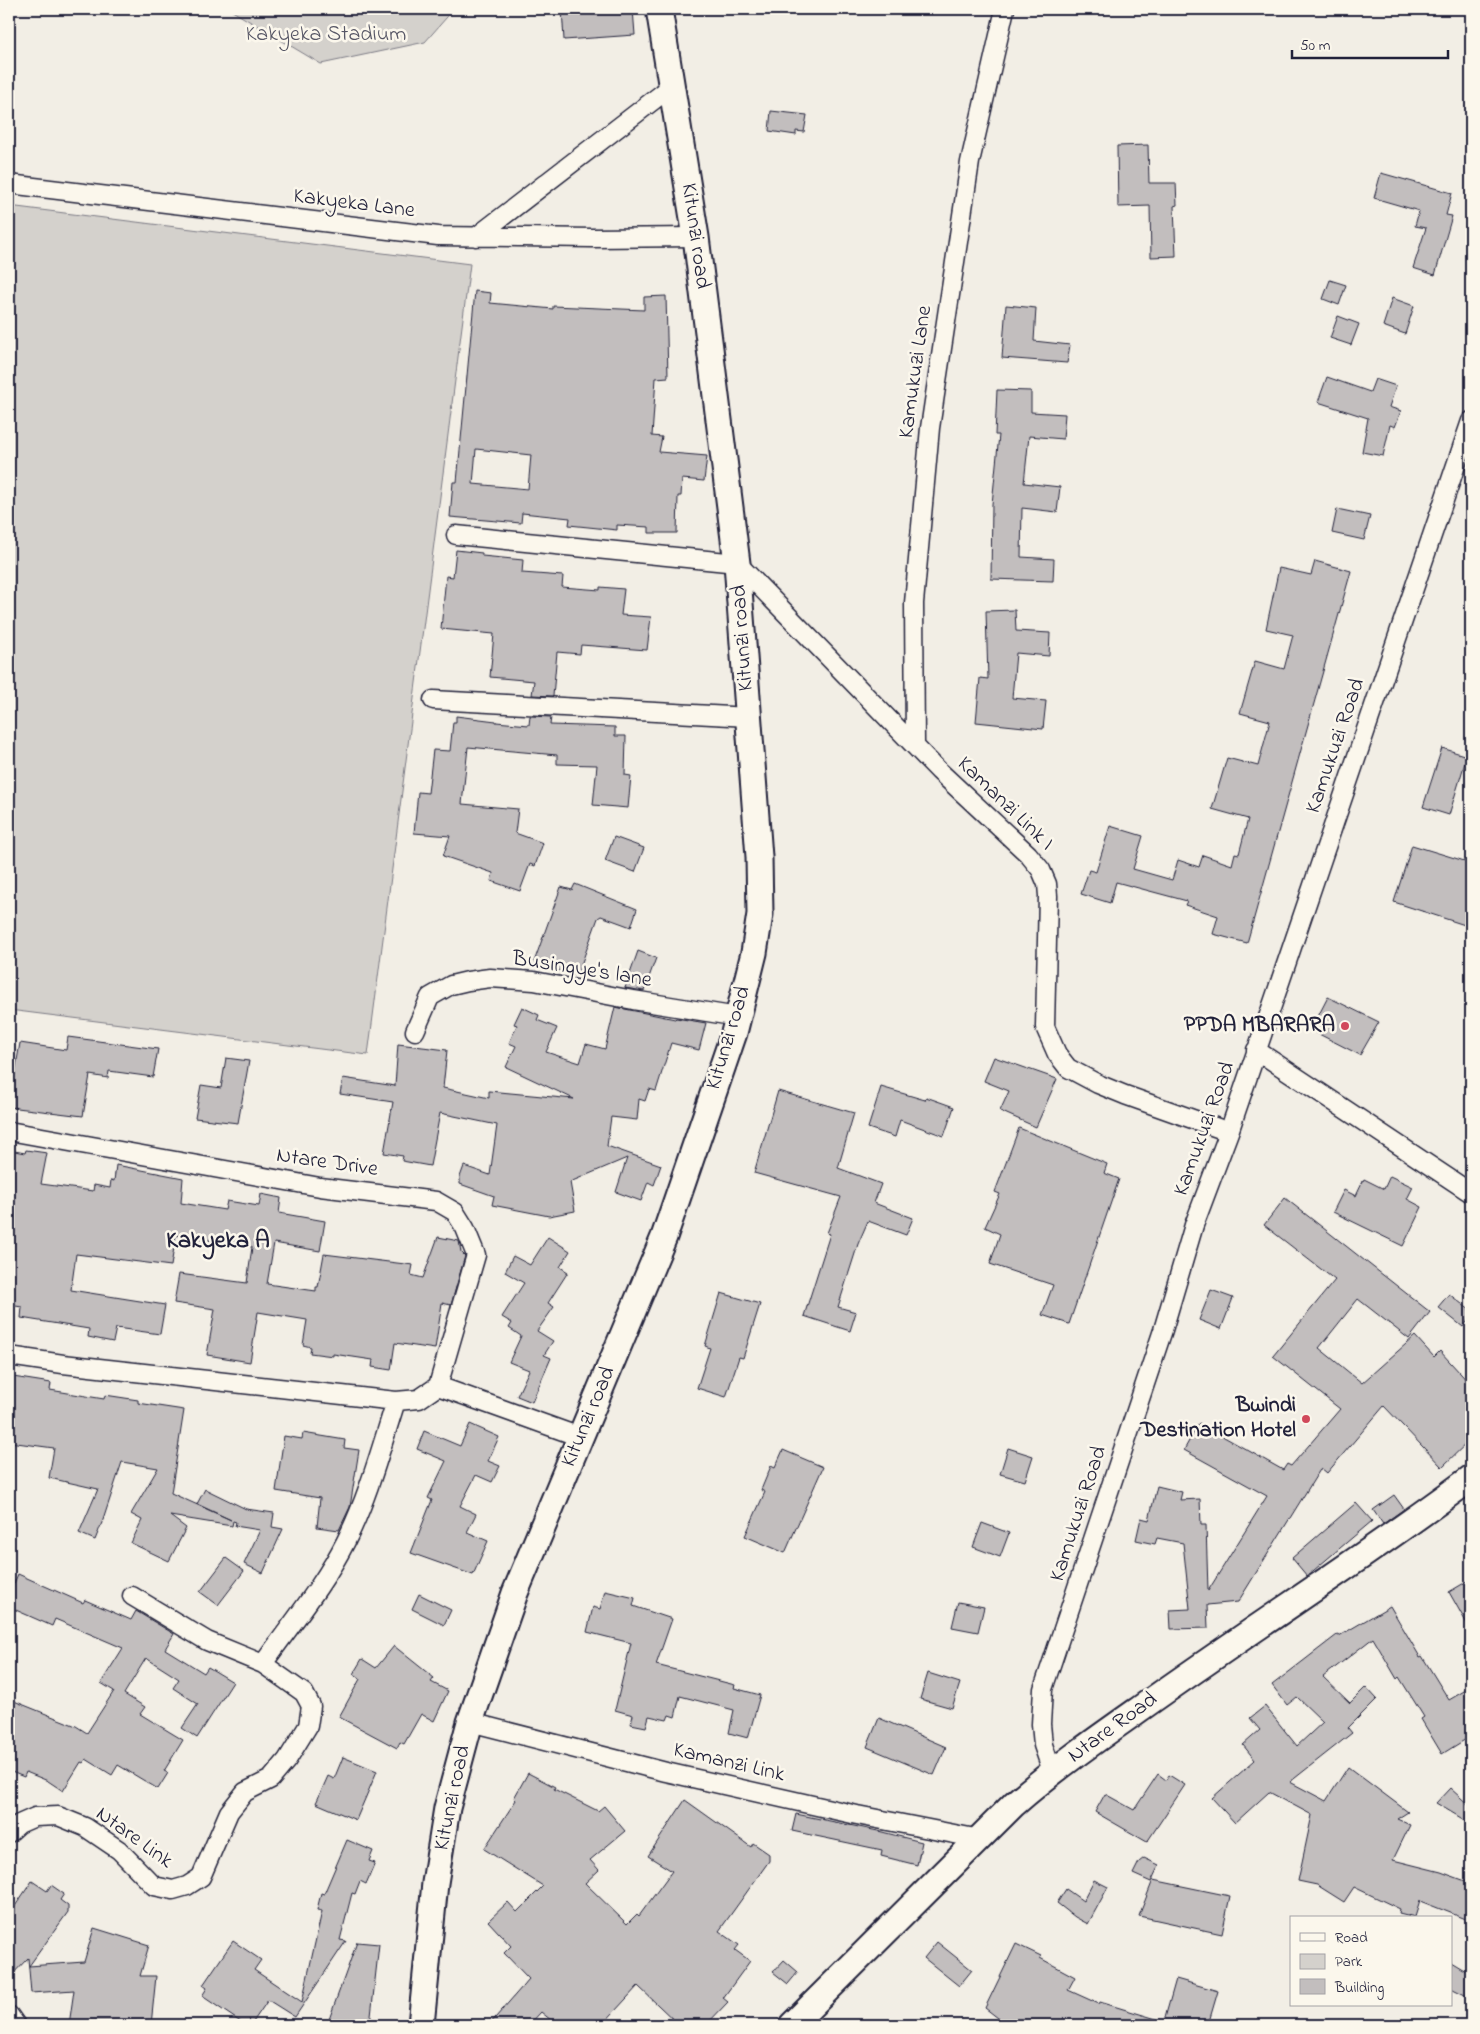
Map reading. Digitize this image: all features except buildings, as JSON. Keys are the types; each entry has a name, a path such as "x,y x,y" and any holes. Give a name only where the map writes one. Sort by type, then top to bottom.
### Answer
{"street":[{"name":"Kitunzi road","path":"421,2025 436,1883 448,1808 470,1722 515,1593 664,1237 738,1017 754,953 760,914 759,857 737,563 696,237 659,9"},
{"name":"Kamukuzi Lane","path":"915,746 914,603 930,428 970,162 1005,9"},
{"path":"476,238 672,86"},
{"name":"Kakyeka Lane","path":"9,184 438,236 476,238 696,237"},
{"name":"Kamukuzi Road","path":"1052,1771 1043,1745 1043,1689 1070,1614 1163,1330 1194,1225 1229,1132 1471,421"},
{"path":"456,534 737,563"},
{"name":"Kamanzi Link I","path":"737,563 939,771 1028,854 1041,870 1048,896 1045,1027 1057,1054 1068,1068 1125,1095 1229,1132"},
{"path":"433,700 749,717"},
{"name":"Busingye's lane","path":"415,1031 430,996 451,985 468,980 490,978 534,981 633,1000 738,1017"},
{"path":"1256,1050 1471,1193"},
{"name":"Ntare Drive","path":"9,1131 320,1187 436,1201 442,1204 455,1212 465,1228 476,1255 438,1386"},
{"path":"9,1356 396,1401 419,1399 438,1386 580,1438"},
{"path":"263,1664 335,1560 347,1539 368,1488 396,1401"},
{"name":"Ntare Road","path":"792,2025 1014,1804 1052,1771 1212,1657 1368,1552 1471,1478"},
{"name":"Ntare Link","path":"9,1833 19,1824 35,1817 58,1816 85,1827 119,1850 154,1886 173,1890 187,1886 201,1877 229,1812 245,1792 272,1779 287,1760 308,1726 311,1706 304,1692 263,1664 206,1641 132,1596"},
{"name":"Kamanzi Link","path":"470,1722 666,1772 857,1816 980,1839"},
{"path":"9,2015 16,2025"}],"green space":[{"name":"Kakyeka Stadium","path":"229,9 454,9 425,42 321,64"},
{"path":"9,206 470,264 368,1055 9,1010"}],"place":[{"name":"PPDA MBARARA","path":"1345,1026"},
{"name":"Bwindi Destination Hotel","path":"1306,1419"}],"district":[{"name":"Kakyeka A","path":"218,1241"}]}
